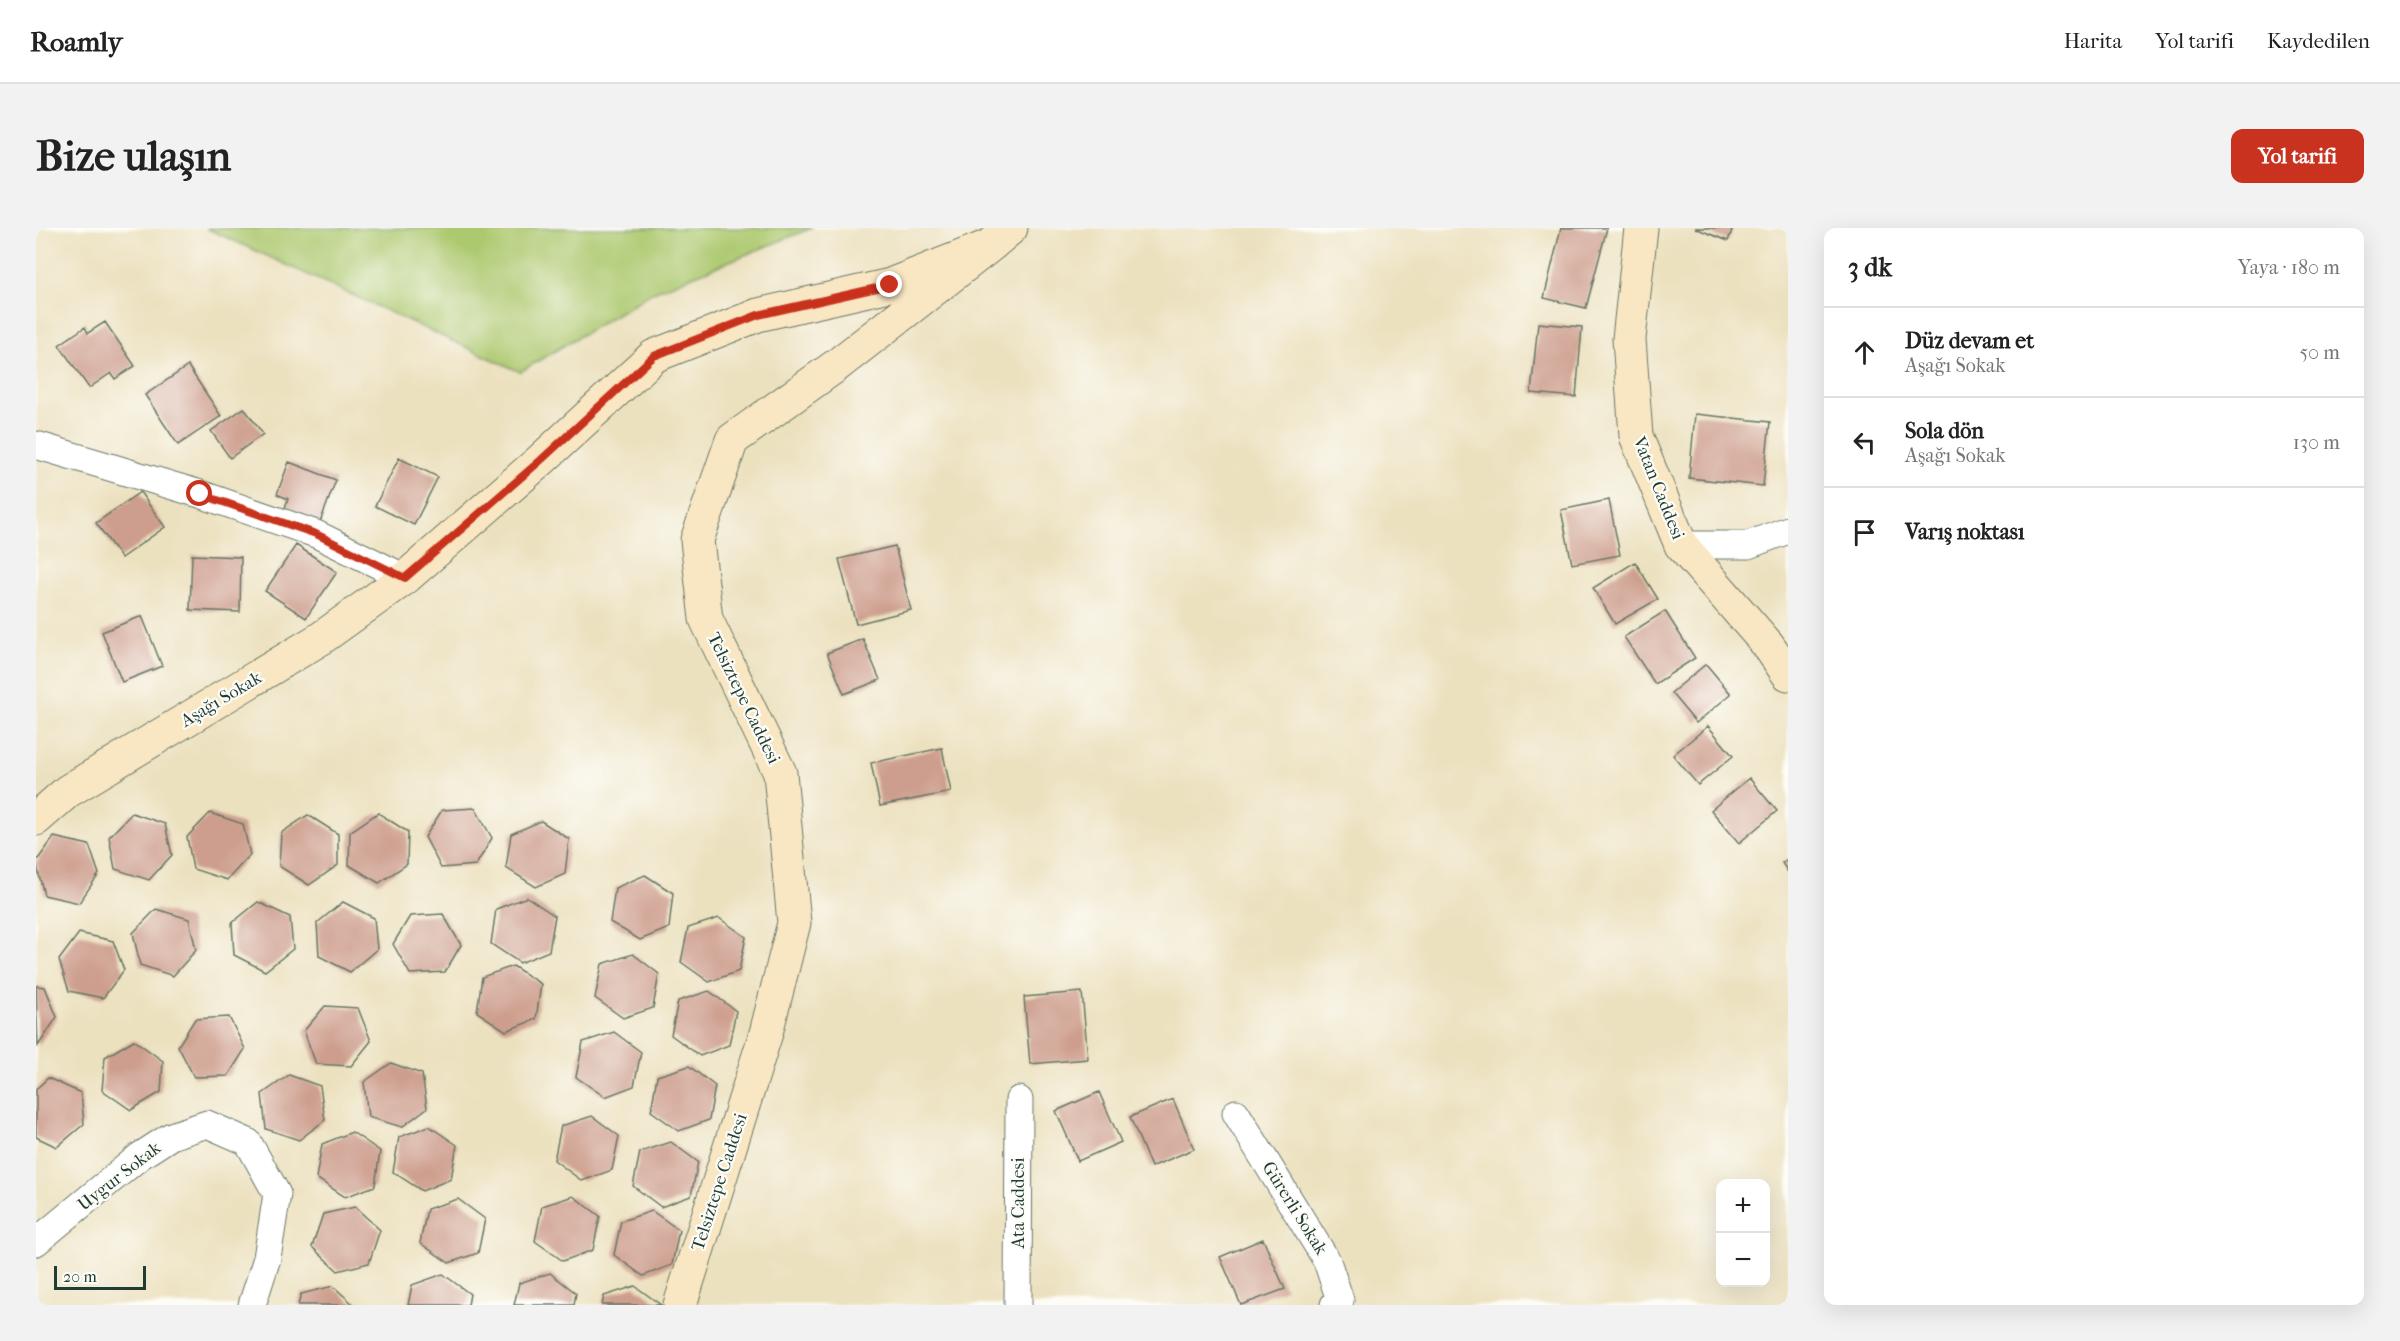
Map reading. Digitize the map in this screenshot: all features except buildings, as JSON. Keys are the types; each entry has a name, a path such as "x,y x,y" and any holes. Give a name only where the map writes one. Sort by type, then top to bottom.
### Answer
{"street":[{"name":"Vatan Caddesi","path":"1641,228 1629,339 1636,436 1681,545 1768,645 1788,674"},
{"name":"Aşağı Sokak","path":"36,819 68,792 320,639 405,578 541,460 654,356 758,315 890,285 1001,237"},
{"name":"Telsiztepe Caddesi","path":"680,1305 766,1033 794,923 780,773 706,619 697,540 732,440 837,365 1001,237"},
{"path":"36,444 200,494 316,534 405,578"},
{"path":"1681,545 1748,545 1788,530"},
{"name":"Ata Caddesi","path":"1018,1305 1019,1100"},
{"name":"Gürerli Sokak","path":"1236,1113 1328,1261 1340,1300 1334,1305"},
{"name":"Uygur Sokak","path":"36,1242 140,1156 171,1136 207,1124 248,1142 277,1194 267,1258 252,1305"}],"green space":[{"path":"206,228 812,228 653,292 520,372"}],"route":[{"path":"200,494 316,534 405,578 541,460 654,356 758,315 890,285"}]}
